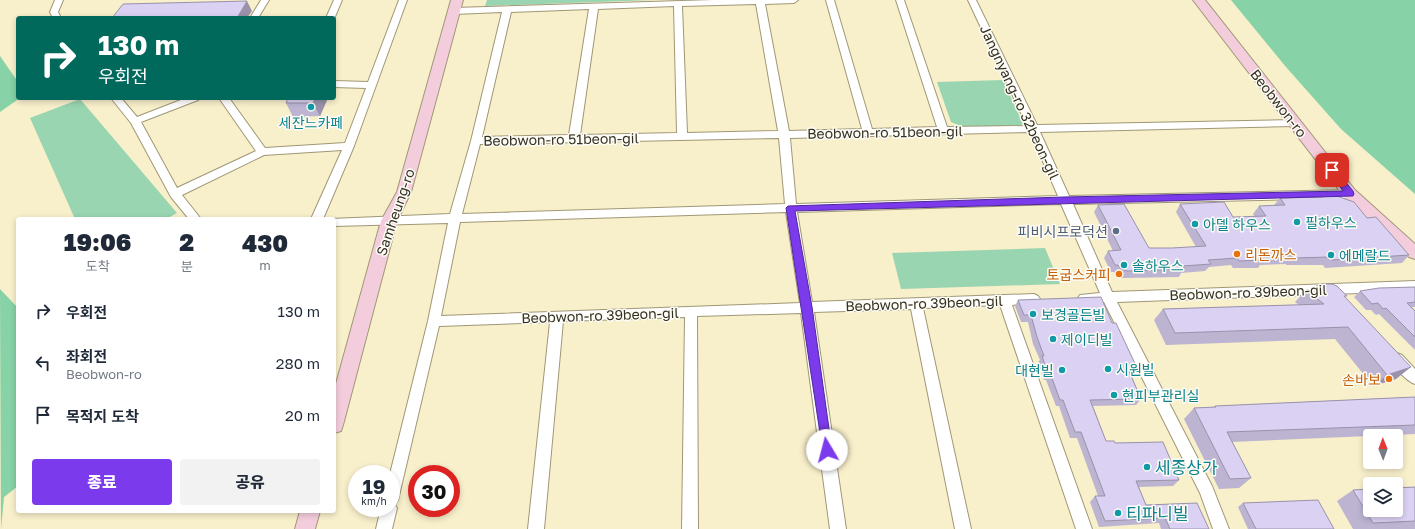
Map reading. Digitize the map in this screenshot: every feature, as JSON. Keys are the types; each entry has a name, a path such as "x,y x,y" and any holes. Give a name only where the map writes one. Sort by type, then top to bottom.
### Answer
{"main road":[{"name":"Beobwon-ro","path":"1199,0 1350,194 1415,253"},
{"name":"Samheung-ro","path":"336,418 389,221 404,192 456,6"},
{"path":"305,529 309,513"}],"street":[{"path":"56,16 54,12 59,0"},
{"path":"255,16 265,0"},
{"path":"331,16 338,0"},
{"path":"317,217 349,146 403,0"},
{"path":"456,6 507,10 794,0"},
{"path":"830,0 868,132"},
{"path":"900,0 943,131"},
{"name":"Jangnyang-ro 32beon-gil","path":"972,0 1034,129 1108,297 1207,491 1222,529"},
{"path":"760,1 784,134 791,208 807,307 838,529"},
{"path":"678,4 682,136"},
{"path":"574,139 594,7"},
{"path":"399,465 434,321 455,218 476,141 507,10"},
{"path":"336,84 372,85"},
{"path":"118,100 135,121 175,194 193,217"},
{"path":"135,121 190,100"},
{"path":"225,100 262,152"},
{"name":"Beobwon-ro 51beon-gil","path":"476,141 1294,123"},
{"path":"175,194 262,152 349,146"},
{"path":"336,222 1064,200 1350,194"},
{"name":"Beobwon-ro 39beon-gil","path":"1071,298 1415,286"},
{"name":"Beobwon-ro 39beon-gil","path":"434,321 1049,299"},
{"path":"1004,300 1084,529"},
{"path":"916,304 963,529"},
{"path":"690,312 690,529"},
{"path":"536,529 557,316"},
{"path":"1396,358 1415,378"},
{"path":"384,529 387,517"}],"green space":[{"path":"487,0 653,0 485,6"},
{"path":"1231,0 1415,0 1415,194 1341,129 1286,67"},
{"path":"0,56 16,79 17,100 0,112"},
{"path":"1003,80 1023,124 1020,126 963,127 951,122 937,82"},
{"path":"81,100 177,213 170,217 74,217 30,118"},
{"path":"1045,248 1060,284 901,289 892,253"},
{"path":"0,289 16,306 16,488 4,497 1,529"}],"building":[{"path":"247,1 238,16 114,16 123,4"},
{"path":"287,100 314,100 313,103 286,103"},
{"path":"1334,195 1354,202 1367,218 1376,217 1409,255 1332,260 1329,257 1293,258 1292,256 1262,257 1264,260 1239,261 1237,258 1208,260 1211,264 1183,266 1184,269 1127,271 1120,268 1118,265 1115,265 1108,251 1121,250 1098,205 1124,204 1149,248 1172,248 1206,246 1180,204 1224,202 1233,217 1266,216 1259,206 1285,205 1280,198 1323,197 1322,196"},
{"path":"1322,284 1332,284 1337,286 1347,296 1344,296 1411,367 1387,375 1348,327 1175,333 1163,309 1324,304 1306,290 1313,289 1312,288"},
{"path":"1415,287 1415,302 1407,303 1415,311 1415,337 1386,308 1383,309 1378,303 1372,304 1360,291 1379,288"},
{"path":"1101,297 1112,323 1116,323 1138,370 1129,371 1141,399 1090,400 1106,441 1114,441 1115,443 1163,442 1179,480 1136,481 1146,505 1197,503 1209,529 1170,529 1165,518 1105,521 1095,496 1105,496 1081,432 1075,432 1063,400 1060,400 1050,373 1048,374 1031,315 1024,315 1018,300"},
{"path":"1415,397 1415,425 1227,432 1251,478 1230,479 1194,408 1216,407 1215,406"},
{"path":"1415,487 1415,521 1373,523 1369,517 1403,517 1403,488"},
{"path":"1363,489 1363,506 1353,490"},
{"path":"1318,500 1334,529 1256,529 1243,503"}],"place":[{"name":"세잔느카페","path":"311,107"},
{"name":"필하우스","path":"1297,222"},
{"name":"아델 하우스","path":"1195,224"},
{"name":"피비시프로덕션","path":"1116,231"},
{"name":"리돈까스","path":"1237,254"},
{"name":"에메랄드","path":"1331,255"},
{"name":"솔하우스","path":"1124,265"},
{"name":"토굽스커피","path":"1119,274"},
{"name":"보경골든빌","path":"1033,314"},
{"name":"제이디빌","path":"1053,339"},
{"name":"시원빌","path":"1108,369"},
{"name":"대현빌","path":"1062,370"},
{"name":"손바보","path":"1389,379"},
{"name":"현피부관리실","path":"1114,395"},
{"name":"세종상가","path":"1147,467"},
{"name":"티파니빌","path":"1118,513"}],"route":[{"path":"827,450 807,307 791,208 1350,194 1332,170"}]}
